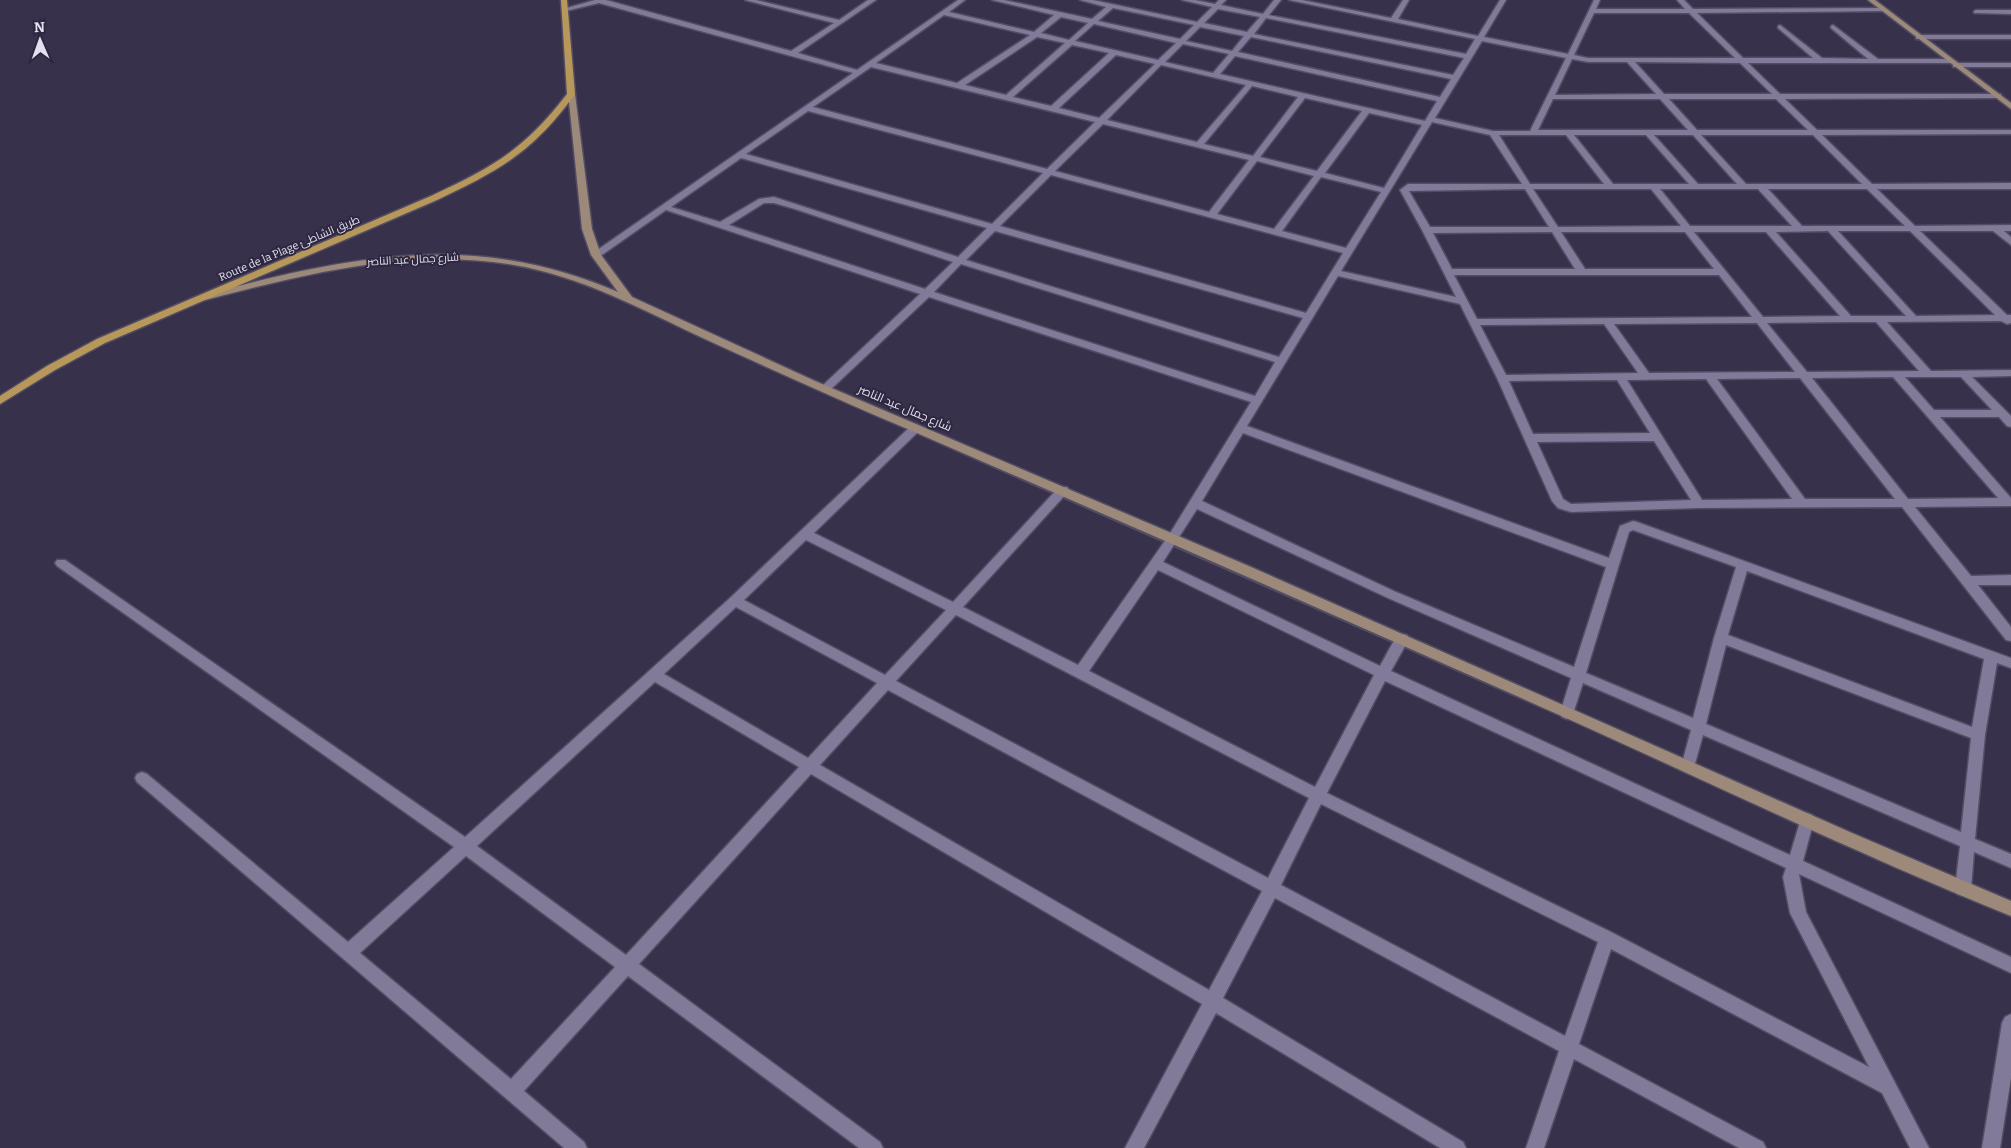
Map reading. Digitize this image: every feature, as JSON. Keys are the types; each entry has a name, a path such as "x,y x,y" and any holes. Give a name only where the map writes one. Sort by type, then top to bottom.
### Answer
{"main road":[{"path":"564,0 571,94"},
{"path":"1871,0 2011,106"},
{"name":"شارع جمال عبد الناصر","path":"571,94 587,229 596,255 628,299"},
{"name":"Route de la Plage طريق الشاطئ","path":"0,402 51,368 101,341 478,177 509,159 535,137 571,94"},
{"name":"شارع جمال عبد الناصر","path":"197,299 279,277 336,266 429,256 460,256 516,263 575,278 628,299 825,389 1173,538 2011,909"}],"street":[{"path":"748,0 768,2 840,22"},
{"path":"793,54 873,0"},
{"path":"596,255 962,0"},
{"path":"995,0 1443,100"},
{"path":"1034,9 1036,0"},
{"path":"1083,0 1456,78"},
{"path":"1185,0 1220,3 1265,17 1469,57"},
{"path":"1215,75 1278,0"},
{"path":"1292,0 1310,2 1393,21 1588,60 1876,61 2011,65"},
{"path":"1393,21 1406,0"},
{"path":"1080,673 1173,538 1504,0"},
{"path":"1532,133 1597,0"},
{"path":"1680,0 2009,321"},
{"path":"566,9 602,1 858,72"},
{"path":"825,389 994,228 1220,3"},
{"path":"1007,98 1111,6"},
{"path":"1592,11 1884,10"},
{"path":"1976,12 2011,12"},
{"path":"943,13 1367,110 1493,133 2011,132"},
{"path":"958,86 1036,34 1059,15"},
{"path":"1780,27 1821,61"},
{"path":"1833,27 1876,61"},
{"path":"1919,37 2011,37"},
{"path":"1053,109 1115,52"},
{"path":"1630,61 1744,187"},
{"path":"870,64 1387,191"},
{"path":"1199,145 1251,83"},
{"path":"1211,216 1303,95"},
{"path":"1550,97 1998,96"},
{"path":"806,108 1349,252"},
{"path":"1276,233 1367,110"},
{"path":"1493,133 1582,272"},
{"path":"1568,133 1611,187"},
{"path":"1648,133 1696,187"},
{"path":"739,155 1309,317"},
{"path":"2009,188 1870,186 1527,187 1405,188 1405,192 1449,272 1502,378 1558,501 1566,507 1699,504 2010,502"},
{"path":"1654,187 2011,636"},
{"path":"1760,187 1800,228"},
{"path":"721,226 758,202 774,200 960,261 1282,361"},
{"path":"664,207 1258,401"},
{"path":"1427,230 1554,228 2011,228"},
{"path":"1768,228 1849,320"},
{"path":"1830,228 1914,319"},
{"path":"1995,228 2011,242"},
{"path":"1449,272 1722,272"},
{"path":"1336,273 1464,302"},
{"path":"1473,322 1914,319 2009,321"},
{"path":"1879,320 1928,374"},
{"path":"1607,321 1646,377"},
{"path":"1502,378 2011,373"},
{"path":"1896,374 2010,502"},
{"path":"1964,374 2011,423"},
{"path":"1708,376 1801,503"},
{"path":"1620,377 1699,504"},
{"path":"1931,414 2002,414"},
{"path":"348,953 735,602 916,428"},
{"path":"1241,428 1612,564"},
{"path":"1530,438 1658,438"},
{"path":"511,1092 1063,490"},
{"path":"1195,503 1392,596 2011,861"},
{"path":"1567,712 1624,529 1633,525 2011,663"},
{"path":"805,534 954,608 1316,795 1607,938 1887,1086"},
{"path":"61,563 465,846 874,1148"},
{"path":"1156,564 1382,673 2011,965"},
{"path":"1688,767 1743,564"},
{"path":"1968,581 2011,580"},
{"path":"735,602 1757,1148"},
{"path":"1722,638 1978,735"},
{"path":"1134,1148 1271,888 1316,795 1402,639"},
{"path":"1963,889 1978,735 1991,656"},
{"path":"654,675 1212,1001 1457,1148"},
{"path":"142,778 578,1148"},
{"path":"1807,820 1791,877 1798,913 1920,1148"},
{"path":"1535,1148 1607,938"},
{"path":"1991,1148 2011,1023"}]}
